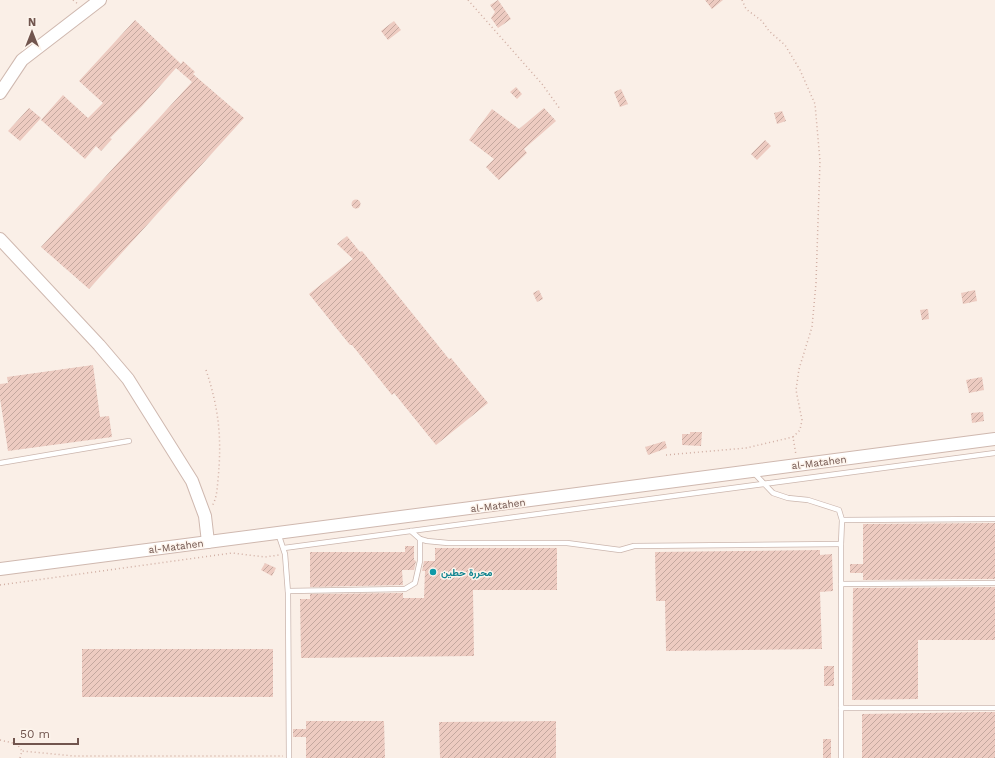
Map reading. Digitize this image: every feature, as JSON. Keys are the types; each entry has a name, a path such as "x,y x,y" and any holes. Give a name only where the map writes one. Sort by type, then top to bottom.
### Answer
{"main road":[{"path":"0,93 22,60 100,0"},
{"path":"0,239 99,345 128,379 192,481 205,516 208,542"},
{"name":"al-Matahen","path":"0,569 995,439"}],"lane":[{"path":"0,463 129,441"},
{"path":"284,548 995,453"},
{"path":"752,471 773,493 839,510 842,520 840,544 841,758"},
{"path":"842,520 995,519"},
{"path":"411,531 420,539 448,543 567,543 620,550 634,546 840,544"},
{"path":"277,532 284,548 288,591 289,757"},
{"path":"288,591 405,589 415,584 418,573 420,539"},
{"path":"841,584 995,583"},
{"path":"841,708 995,708"}],"path":[{"path":"468,0 542,84 560,109"},
{"path":"666,455 746,448 793,437 800,430 802,420 796,390 798,368 812,327 816,283 820,161 815,104 800,70 785,45 769,31 762,21 746,10 742,0"},
{"path":"205,516 216,500 220,458 220,428 206,370"},
{"path":"793,437 797,465"},
{"path":"0,585 232,553 265,557 285,554"},
{"path":"0,740 18,744 22,751 20,758"},
{"path":"22,751 74,756 289,757"}],"building":[{"path":"498,0 511,19 498,28 491,18 495,12 490,5"},
{"path":"705,0 723,0 712,9"},
{"path":"135,20 181,64 183,61 195,72 193,74 244,118 89,289 41,247 192,82 176,68 142,106 110,138 112,139 101,151 96,146 85,159 41,120 63,95 88,118 103,103 79,81"},
{"path":"394,21 401,30 388,40 381,31"},
{"path":"516,87 522,94 517,99 510,92"},
{"path":"621,89 628,104 620,107 614,92"},
{"path":"29,108 41,118 20,141 8,131"},
{"path":"544,108 556,121 524,149 527,153 499,180 486,167 494,159 469,140 492,109 519,129"},
{"path":"782,111 786,121 777,124 774,113"},
{"path":"765,140 771,146 757,160 751,154"},
{"path":"354,200 358,200 360,204 358,208 354,208 352,206 352,202"},
{"path":"347,236 360,252 362,251 449,359 451,358 488,403 436,445 394,393 392,395 309,294 353,259 337,244"},
{"path":"539,290 543,299 537,302 533,293"},
{"path":"975,290 977,301 963,304 961,293"},
{"path":"928,309 929,319 922,320 920,310"},
{"path":"93,365 100,417 109,416 112,437 8,451 0,398 0,384 8,383 7,377"},
{"path":"982,377 984,390 969,393 966,380"},
{"path":"983,412 984,421 972,423 971,413"},
{"path":"690,432 702,432 701,446 682,445 682,434 690,434"},
{"path":"665,441 667,448 648,455 645,447"},
{"path":"995,523 995,579 863,580 863,573 850,573 850,564 863,564 863,524"},
{"path":"405,546 414,546 414,560 416,561 414,570 402,570 403,585 310,587 310,552 405,552"},
{"path":"435,548 557,548 557,590 473,590 474,656 301,658 300,599 310,599 310,594 403,593 403,598 424,598 425,571 422,571 424,561 435,561"},
{"path":"820,550 820,555 832,554 833,591 820,592 822,649 666,651 665,601 656,601 655,552"},
{"path":"265,563 276,568 272,576 261,570"},
{"path":"995,587 995,640 918,640 918,699 852,700 853,588"},
{"path":"82,649 273,649 273,697 82,697"},
{"path":"824,666 834,666 834,686 824,686"},
{"path":"995,712 995,758 862,758 862,714"},
{"path":"306,721 384,721 385,758 306,758 306,737 293,737 293,729 306,729"},
{"path":"556,721 556,758 440,758 439,722"},
{"path":"823,739 831,739 831,758 823,758"}],"place":[{"name":"محررة حطين","path":"433,572"}]}
